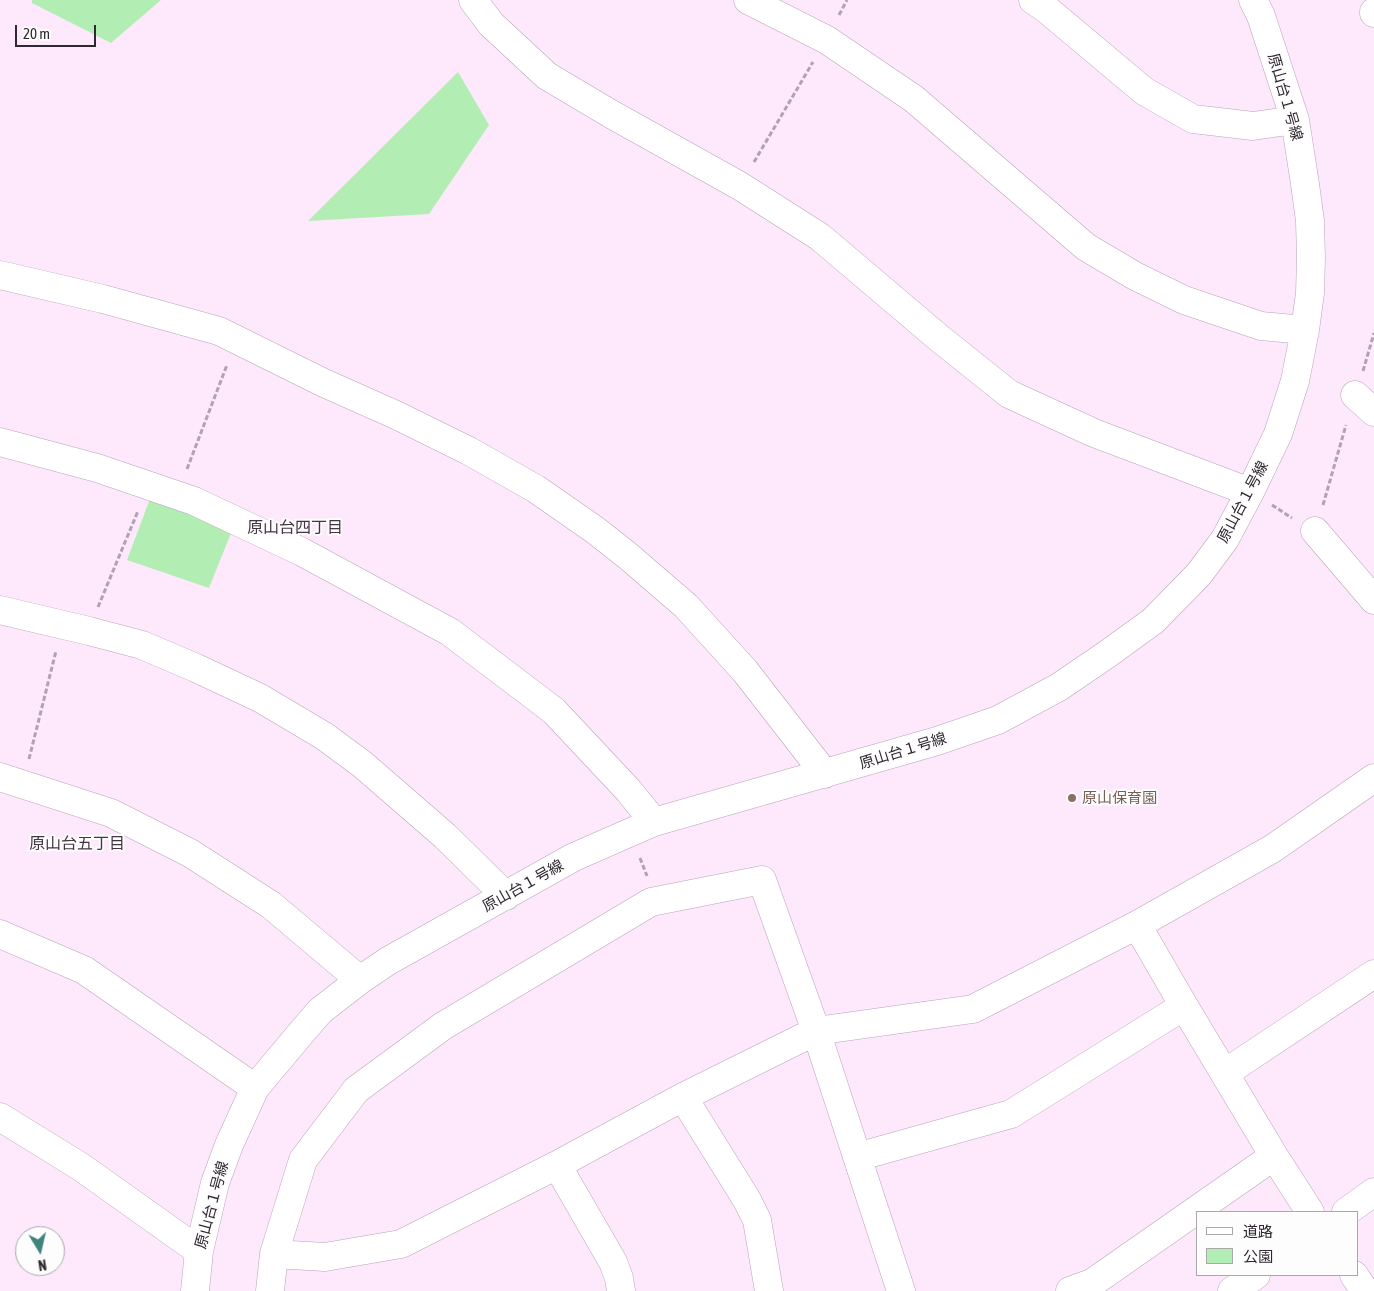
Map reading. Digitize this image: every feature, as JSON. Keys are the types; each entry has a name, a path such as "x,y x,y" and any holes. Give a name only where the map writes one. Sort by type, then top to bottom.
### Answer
{"street":[{"path":"473,0 491,24 547,76 740,186 820,237 939,338 1009,394 1094,433 1250,492"},
{"path":"748,0 826,40 914,99 1086,246 1135,276 1184,300 1261,326 1305,330"},
{"path":"1033,0 1144,91 1194,118 1253,126 1295,120"},
{"name":"原山台１号線","path":"195,1291 199,1250 215,1183 229,1145 255,1088 320,1011 360,980 388,962 574,857 654,822 938,741 998,720 1059,687 1153,621 1199,574 1225,539 1278,434 1295,381 1310,293 1310,221 1295,120 1261,16 1253,0"},
{"path":"0,275 219,330 324,383 470,451 536,489 595,530 686,606 745,671 825,774"},
{"path":"0,442 97,468 194,502 302,552 450,632 554,711 629,791 654,822"},
{"path":"1315,531 1374,600"},
{"path":"0,610 142,645 260,698 324,736 362,764 445,836 506,896"},
{"path":"274,1254 325,1257 401,1244 816,1030 973,1009 1137,925 1272,849 1374,778"},
{"path":"11,780 112,813 190,853 271,905 360,980"},
{"path":"270,1291 274,1254 303,1160 356,1090 442,1026 651,902 762,880 816,1030 901,1291"},
{"path":"1137,925 1274,1156 1309,1211"},
{"path":"0,934 84,970 255,1088"},
{"path":"1225,1074 1374,974"},
{"path":"857,1157 1012,1114 1184,1006"},
{"path":"683,1097 747,1200 756,1220 769,1291"},
{"path":"0,1117 81,1168 199,1250"},
{"path":"1086,1288 1274,1156"},
{"path":"557,1165 613,1262 619,1278 621,1291"},
{"path":"1347,1211 1374,1192"},
{"path":"1232,1291 1254,1276"},
{"path":"1355,1276 1366,1291"}],"path":[{"path":"740,186 826,40 847,0"},
{"path":"1250,492 1315,531 1365,404 1374,333"},
{"path":"177,496 237,339"},
{"path":"11,780 76,628 148,486"}],"green space":[{"path":"32,0 161,0 111,43 32,3"},
{"path":"458,72 489,125 429,214 308,221"},
{"path":"151,496 233,528 209,588 127,560"}],"place":[{"name":"原山保育園","path":"1072,798"}],"district":[{"name":"原山台四丁目","path":"295,528"},
{"name":"原山台五丁目","path":"77,844"}]}
